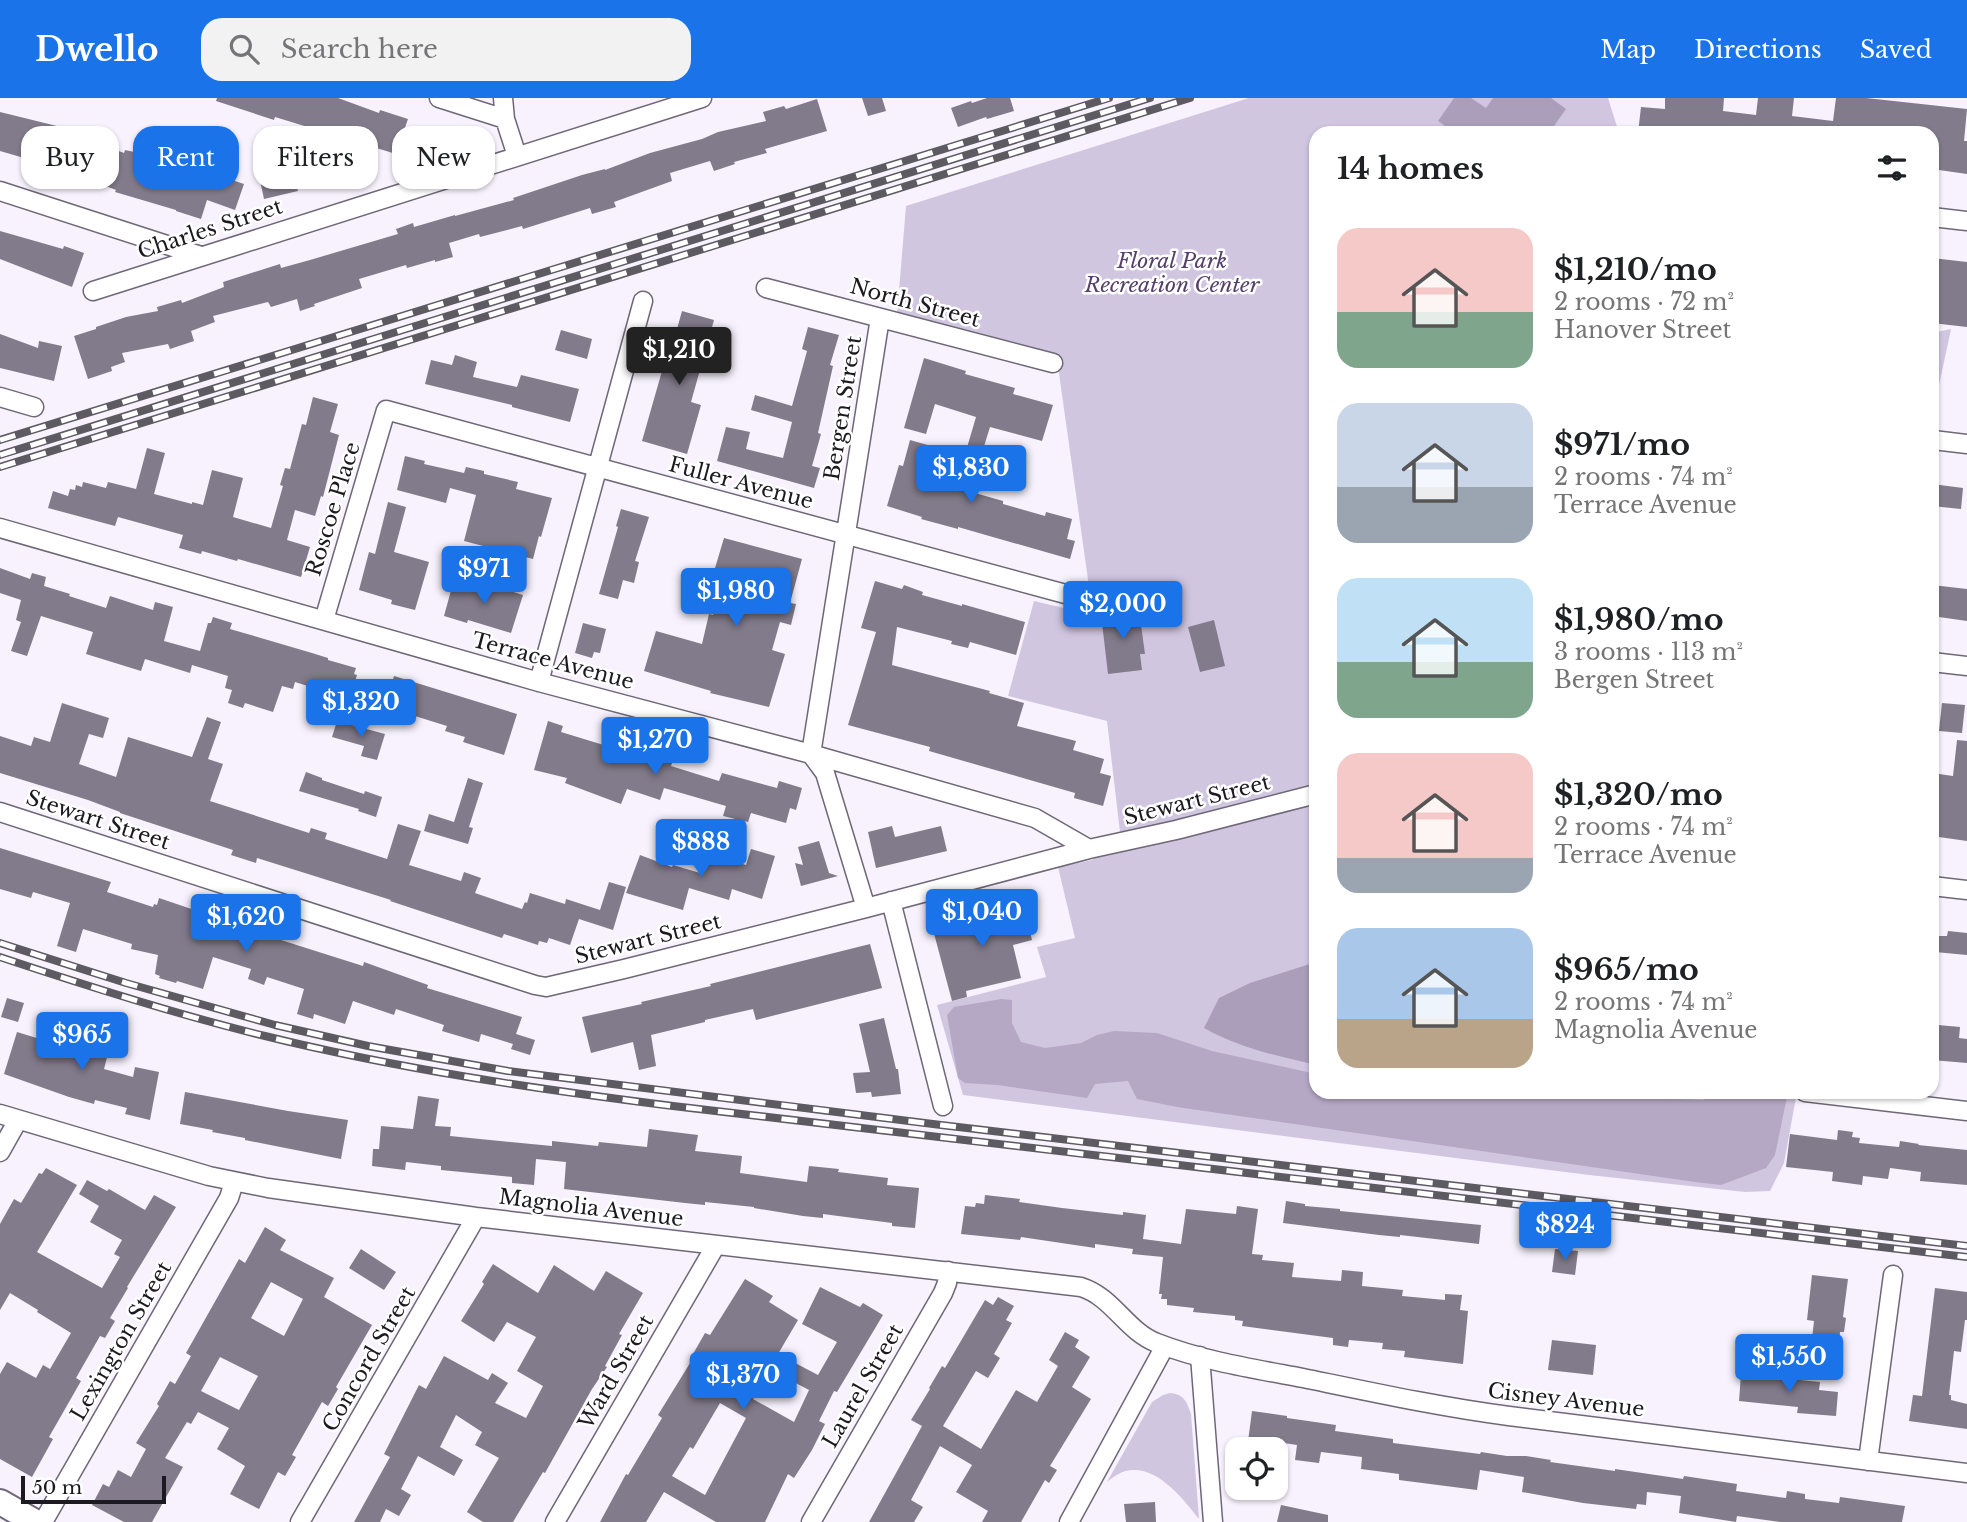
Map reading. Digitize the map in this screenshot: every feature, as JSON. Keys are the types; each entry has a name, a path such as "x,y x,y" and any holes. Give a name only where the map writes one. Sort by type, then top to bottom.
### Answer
{"main road":[{"path":"0,1502 35,1522"}],"street":[{"path":"439,98 505,119"},
{"path":"503,98 505,119 517,156"},
{"name":"Charles Street","path":"93,290 702,98"},
{"path":"0,191 201,256"},
{"path":"1939,218 1967,221"},
{"name":"North Street","path":"765,288 1054,363"},
{"path":"539,682 643,301"},
{"name":"Bergen Street","path":"811,754 880,318"},
{"path":"0,397 34,408"},
{"name":"Fuller Avenue","path":"386,410 1084,599"},
{"name":"Roscoe Place","path":"324,620 386,410"},
{"path":"1939,441 1967,444"},
{"name":"Terrace Avenue","path":"0,528 539,682 811,754 1035,818 1089,849"},
{"path":"1939,663 1967,666"},
{"path":"811,754 824,773 866,908"},
{"name":"Stewart Street","path":"0,812 540,986 624,969 1089,849 1309,796"},
{"path":"1939,887 1967,890"},
{"path":"891,901 943,1106"},
{"path":"1865,1099 1967,1111"},
{"name":"Magnolia Avenue","path":"0,1114 234,1182 476,1217 1089,1289 1103,1297 1139,1334 1165,1346"},
{"path":"0,1152 18,1120"},
{"name":"Lexington Street","path":"43,1522 229,1198 234,1182"},
{"name":"Concord Street","path":"300,1522 476,1217"},
{"name":"Ward Street","path":"555,1522 716,1245"},
{"name":"Laurel Street","path":"811,1522 943,1293 948,1271"},
{"path":"1868,1461 1892,1275"},
{"path":"1069,1522 1165,1346"},
{"name":"Cisney Avenue","path":"1165,1346 1272,1372 1473,1412 1967,1473"},
{"path":"1200,1356 1213,1522"}],"green space":[{"name":"Floral Park Recreation Center","path":"1249,98 1608,98 1617,126 1309,126 1309,1099 1796,1099 1784,1163 1770,1191 1745,1192 1589,1175 963,1095 937,1005 1046,977 1037,947 1075,938 1058,867 1092,860 1120,832 1107,721 1008,696 1034,601 1093,615 1057,359 897,315 906,206"},
{"path":"1951,329 1939,385 1939,332"},
{"path":"1170,1393 1184,1399 1191,1414 1199,1519 1170,1487 1153,1475 1129,1470 1107,1482 1152,1402"}],"shaded area":[{"path":"1454,98 1471,98 1486,108 1493,98 1551,98 1566,109 1554,126 1445,126 1438,121"},
{"path":"1309,964 1309,1063 1245,1046 1204,1028 1219,998 1250,983"},
{"path":"1001,999 1012,1000 1012,1023 1021,1042 1045,1048 1081,1043 1114,1031 1157,1033 1212,1051 1309,1072 1309,1099 1787,1099 1775,1155 1766,1168 1721,1185 1177,1107 1137,1099 1128,1081 1095,1084 1087,1098 965,1083 958,1078 947,1015 954,1007"}],"building":[{"path":"217,98 338,98 379,113 380,110 408,119 406,126 392,126 392,153 378,148 378,126 304,126 275,117 274,120 216,101"},
{"path":"862,98 882,98 886,111 868,116"},
{"path":"987,98 1010,98 1014,111 958,127 951,108"},
{"path":"1665,98 1724,98 1723,111 1756,115 1758,98 1794,98 1792,116 1833,121 1836,98 1866,98 1967,109 1964,141 1967,141 1967,174 1939,170 1939,126 1639,126 1641,107 1665,109"},
{"path":"817,99 827,131 765,149 767,153 714,171 710,161 670,173 672,181 614,202 616,207 592,214 590,208 523,229 522,226 480,237 479,234 449,243 453,257 407,268 406,265 359,279 362,288 300,311 297,299 271,307 268,302 213,316 215,322 191,331 194,341 170,349 168,344 122,353 125,362 111,367 112,371 88,379 74,336 96,327 126,317 158,311 157,307 181,300 182,303 224,287 223,282 280,264 281,268 398,234 396,229 413,223 414,227 514,200 513,198 605,170 650,153 718,132 766,121 763,112 784,106 786,109"},
{"path":"0,112 57,126 21,126 21,157 0,151"},
{"path":"125,150 133,152 133,189 239,189 239,182 244,184 235,210 207,200 201,219 115,192 113,189 119,189 119,151 124,153"},
{"path":"262,189 297,189 298,191 264,199"},
{"path":"0,231 84,253 72,287 0,259"},
{"path":"1939,259 1967,262 1967,327 1939,324"},
{"path":"682,311 714,320 691,402 701,405 687,454 642,441"},
{"path":"808,327 839,335 830,365 833,366 818,433 821,434 812,466 820,468 814,488 717,461 726,427 750,432 746,449 783,458 792,422 751,410 755,395 792,406 807,351 802,349"},
{"path":"561,330 592,339 587,359 555,350"},
{"path":"0,334 38,348 39,341 62,346 54,381 0,368"},
{"path":"455,355 477,362 473,377 517,387 521,375 579,389 570,422 425,384 431,360 452,365"},
{"path":"924,358 966,371 965,374 1015,388 1013,394 1053,405 1042,441 990,427 981,456 966,451 976,417 935,404 926,434 904,428"},
{"path":"313,397 338,404 330,432 339,435 323,497 321,496 315,516 295,510 287,540 310,547 301,577 238,559 237,561 202,551 201,554 179,548 183,535 118,517 115,526 48,508 53,491 68,496 70,489 75,490 76,485 82,487 83,482 106,488 108,482 136,489 147,448 165,453 154,494 203,505 212,470 243,478 233,517 271,528 283,486 280,485 285,468 290,469 302,424 306,425"},
{"path":"910,440 956,453 947,485 1045,516 1046,512 1072,519 1067,539 1075,541 1070,559 921,519 922,517 887,506 899,465 903,466"},
{"path":"405,456 425,461 424,464 464,473 466,467 484,471 484,474 518,482 516,489 552,498 533,559 464,541 476,495 450,488 446,503 397,490"},
{"path":"1939,485 1963,488 1961,509 1939,507"},
{"path":"388,502 406,507 394,552 429,562 415,610 391,604 392,600 359,590 369,552 375,554"},
{"path":"621,509 649,517 635,561 639,562 634,583 623,580 618,599 599,594"},
{"path":"724,538 802,559 790,603 796,604 791,625 780,622 772,650 785,654 769,707 710,693 711,691 644,671 656,631 702,644 709,614 713,615 723,581 712,578"},
{"path":"0,568 30,579 32,573 46,577 44,586 106,608 110,596 153,610 155,602 173,607 164,641 200,651 208,623 211,623 213,617 232,623 230,629 356,668 354,674 357,675 345,716 322,709 327,692 295,682 293,689 282,686 273,712 245,703 243,708 228,703 232,690 225,688 228,676 192,665 190,673 145,659 141,671 86,654 93,632 41,616 27,656 11,651 21,622 16,620 21,600 0,593"},
{"path":"875,581 902,589 904,585 923,592 922,595 1025,622 1016,655 970,642 968,648 951,644 952,641 897,627 892,665 990,691 989,693 1024,703 1017,726 1076,741 1073,750 1104,759 1100,773 1111,776 1103,806 1074,798 1075,793 929,751 930,747 848,725 876,632 861,628"},
{"path":"482,582 523,595 511,633 444,616 453,583 480,590"},
{"path":"1939,586 1967,589 1967,621 1939,617"},
{"path":"1136,609 1145,654 1140,654 1142,670 1108,674 1101,614"},
{"path":"1214,620 1225,666 1200,672 1188,627"},
{"path":"583,623 606,629 600,653 594,652 592,658 575,653"},
{"path":"394,676 517,714 504,755 463,742 465,737 445,731 447,726 402,712 399,718 383,714"},
{"path":"62,703 109,718 103,738 89,734 79,764 116,777 128,737 192,757 207,717 221,722 208,759 223,764 210,801 309,833 311,828 327,833 325,839 387,859 398,824 421,831 409,865 461,881 464,872 481,878 475,893 522,909 530,893 565,904 566,899 600,910 609,882 626,887 613,930 579,919 570,945 549,938 547,943 539,941 538,945 504,934 502,938 257,858 256,863 231,855 233,850 0,773 0,736 31,746 34,737 50,742"},
{"path":"1942,703 1965,705 1962,733 1939,731"},
{"path":"337,721 385,734 377,760 361,756 364,746 332,737"},
{"path":"548,721 563,726 561,732 620,750 624,739 643,745 642,748 674,758 671,766 719,781 722,773 777,788 779,781 802,788 796,810 790,808 786,823 751,813 748,822 723,816 726,806 664,788 660,800 627,789 621,804 565,783 567,778 534,770"},
{"path":"1957,740 1967,741 1967,841 1939,837 1939,774 1953,776"},
{"path":"306,772 364,794 365,791 382,797 376,817 358,811 359,809 299,791"},
{"path":"468,778 483,783 469,827 473,828 468,844 424,831 429,814 454,822"},
{"path":"892,826 895,837 941,826 947,851 876,868 868,832"},
{"path":"819,841 829,873 838,876 801,886 795,863 803,865 798,847"},
{"path":"0,848 111,882 107,892 153,907 154,904 157,905 159,898 215,917 213,922 261,937 262,934 363,966 364,962 428,985 427,988 522,1017 516,1034 535,1040 530,1055 511,1049 513,1044 481,1034 479,1042 442,1031 444,1025 396,1009 394,1015 353,1001 345,1024 314,1014 313,1019 297,1014 304,989 267,977 264,985 248,979 251,969 213,957 203,989 159,978 160,976 155,974 158,955 131,949 132,944 83,929 76,952 57,946 70,903 33,892 31,898 0,889"},
{"path":"751,849 775,856 762,899 732,889 729,900 689,888 683,910 626,893 640,855 672,867 673,865 700,873 706,853 746,865"},
{"path":"1023,903 1032,940 1013,945 1021,978 966,991 967,997 952,1001 932,926"},
{"path":"1948,931 1967,933 1967,955 1939,952 1939,936 1947,936"},
{"path":"870,944 882,988 756,1020 753,1009 651,1035 656,1066 639,1070 633,1042 591,1053 582,1017 642,1004 641,1002"},
{"path":"7,998 24,1003 18,1022 1,1017"},
{"path":"884,1018 898,1069 901,1094 872,1097 871,1092 856,1093 853,1073 870,1072 859,1024"},
{"path":"94,1025 114,1030 104,1069 133,1077 135,1067 159,1072 150,1120 125,1114 127,1108 95,1100 94,1104 4,1074 17,1032 88,1050"},
{"path":"1939,1025 1960,1027 1959,1038 1967,1039 1967,1063 1939,1061"},
{"path":"185,1092 348,1120 341,1159 180,1124"},
{"path":"418,1096 439,1099 435,1126 451,1127 450,1136 552,1146 552,1141 647,1147 649,1129 698,1135 695,1151 742,1156 740,1173 807,1182 809,1166 888,1178 887,1185 919,1188 915,1228 823,1214 823,1218 754,1207 705,1202 705,1205 564,1189 566,1162 536,1159 534,1185 512,1183 512,1177 441,1170 441,1166 406,1162 405,1170 372,1166 373,1149 379,1149 381,1126 413,1129"},
{"path":"1838,1130 1853,1132 1852,1137 1860,1138 1859,1143 1899,1147 1900,1141 1967,1150 1967,1185 1920,1181 1921,1172 1890,1168 1888,1179 1863,1176 1862,1185 1832,1181 1833,1172 1786,1167 1790,1134 1837,1140"},
{"path":"46,1168 77,1185 37,1252 102,1288 120,1257 114,1254 122,1240 90,1222 99,1206 79,1194 87,1180 107,1191 109,1189 145,1210 154,1195 176,1207 110,1318 115,1321 105,1338 100,1336 76,1378 81,1381 49,1437 53,1439 32,1477 0,1459 0,1374 7,1362 36,1378 43,1365 50,1369 71,1333 10,1293 0,1310 0,1224 14,1199 21,1203 39,1173 42,1174"},
{"path":"985,1195 1062,1208 1146,1215 1143,1239 1181,1244 1186,1209 1236,1214 1237,1206 1258,1209 1252,1254 1263,1255 1262,1260 1294,1263 1292,1277 1341,1281 1342,1270 1363,1272 1362,1286 1403,1290 1402,1296 1445,1300 1445,1294 1462,1295 1460,1310 1468,1311 1463,1364 1404,1357 1405,1351 1382,1349 1383,1343 1349,1340 1348,1347 1333,1345 1333,1338 1242,1326 1243,1321 1235,1320 1235,1316 1193,1312 1194,1308 1167,1305 1167,1299 1161,1299 1162,1294 1159,1294 1163,1257 1132,1254 1133,1249 1095,1244 1095,1248 1021,1237 1020,1240 961,1234 965,1206 984,1204"},
{"path":"1286,1201 1340,1211 1481,1225 1479,1244 1283,1223"},
{"path":"265,1227 286,1240 280,1250 334,1278 324,1297 372,1325 328,1406 322,1402 292,1455 296,1457 285,1476 278,1472 259,1509 230,1494 245,1466 217,1449 229,1428 198,1412 191,1424 187,1422 165,1458 183,1467 152,1522 124,1522 92,1505 103,1484 109,1487 118,1470 131,1477 146,1449 136,1443 159,1406 157,1404 170,1381 175,1384 191,1356 186,1353 239,1259 245,1263","holes":["271,1282 303,1299 284,1336 251,1318","220,1357 258,1376 239,1410 201,1391"]},
{"path":"361,1249 396,1272 384,1290 349,1268"},
{"path":"1555,1249 1578,1251 1575,1275 1552,1272"},
{"path":"493,1264 538,1293 554,1265 594,1291 606,1271 643,1293 619,1334 622,1335 605,1366 607,1367 513,1522 483,1522 467,1512 499,1458 475,1445 482,1432 456,1415 440,1447 463,1460 454,1476 418,1456 401,1489 411,1495 399,1516 386,1509 380,1522 354,1522 390,1457 384,1454 419,1385 426,1389 444,1356 488,1380 492,1373 508,1383 495,1403 526,1418 543,1386 517,1371 536,1337 507,1322 494,1342 461,1321"},
{"path":"1812,1275 1848,1279 1843,1317 1846,1318 1844,1332 1840,1332 1838,1360 1810,1357 1814,1321 1807,1320"},
{"path":"745,1279 773,1296 769,1302 798,1320 778,1354 818,1375 837,1342 802,1324 820,1287 860,1307 863,1303 883,1315 837,1392 834,1391 819,1421 825,1424 812,1450 794,1478 788,1474 765,1522 716,1522 664,1492 646,1522 600,1522 626,1474 628,1475 662,1418 658,1415 695,1355 693,1354 705,1333 710,1335","holes":["771,1370 809,1390 794,1422 753,1399","720,1403 746,1418 705,1495 672,1476 690,1447 693,1449"]},
{"path":"1935,1288 1967,1292 1967,1320 1961,1352 1954,1351 1949,1395 1951,1400 1967,1404 1967,1429 1909,1421 1913,1395 1922,1396"},
{"path":"998,1297 1014,1306 1006,1320 1012,1323 994,1354 1000,1358 988,1378 976,1371 943,1426 981,1449 1016,1390 1037,1402 1058,1366 1049,1360 1065,1332 1079,1340 1075,1347 1090,1357 1072,1387 1091,1399 1050,1466 1057,1470 1049,1483 1045,1480 1021,1522 982,1522 988,1511 956,1492 972,1465 940,1446 911,1500 923,1507 914,1522 869,1522 922,1426 911,1420 929,1388 942,1366 945,1368 985,1300 993,1305"},
{"path":"1552,1340 1596,1345 1593,1375 1548,1370"},
{"path":"1741,1374 1820,1382 1819,1390 1838,1392 1836,1416 1797,1413 1798,1407 1739,1401"},
{"path":"1252,1411 1336,1425 1335,1431 1393,1439 1393,1443 1480,1454 1526,1456 1551,1460 1550,1462 1683,1479 1684,1476 1737,1484 1736,1491 1786,1498 1787,1491 1805,1494 1805,1499 1839,1503 1840,1497 1905,1506 1902,1522 1780,1522 1737,1516 1736,1522 1679,1513 1681,1496 1647,1492 1646,1505 1637,1504 1636,1509 1583,1503 1522,1492 1524,1477 1480,1470 1477,1490 1399,1480 1399,1474 1361,1469 1362,1457 1321,1452 1319,1463 1295,1460 1297,1445 1288,1444 1288,1437 1249,1437"},
{"path":"1155,1502 1156,1522 1126,1522 1124,1504"},
{"path":"1281,1505 1328,1515 1328,1522 1277,1522"}],"railway":[{"path":"0,440 1109,98"},
{"path":"0,455 1150,98"},
{"path":"0,467 1190,98"},
{"path":"0,943 126,983 275,1025 368,1046 508,1071 1967,1246"},
{"path":"0,957 131,999 265,1036 417,1068 519,1085 673,1106 1967,1257"}]}
